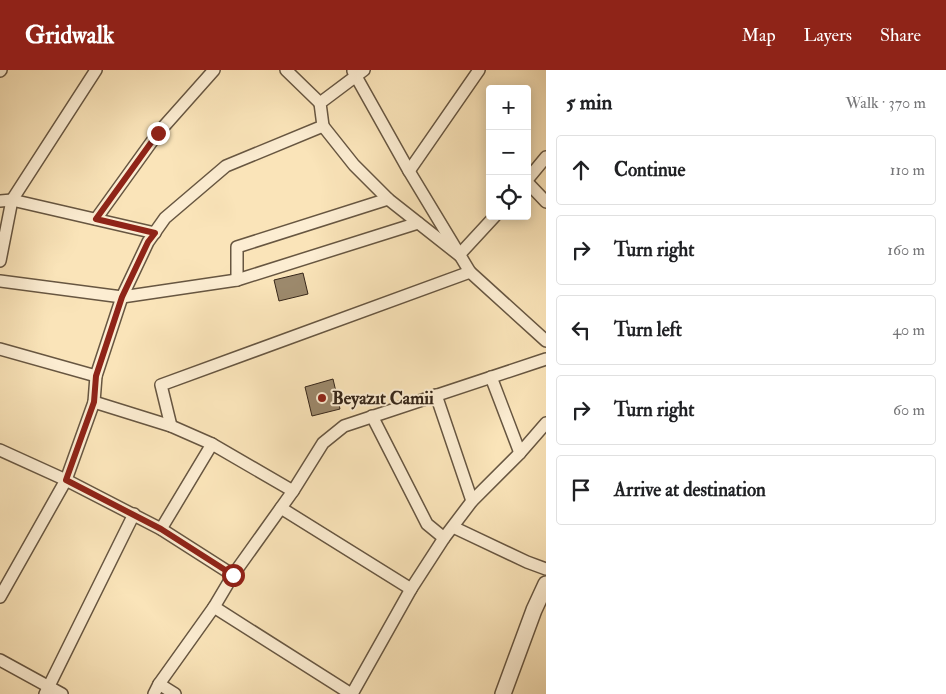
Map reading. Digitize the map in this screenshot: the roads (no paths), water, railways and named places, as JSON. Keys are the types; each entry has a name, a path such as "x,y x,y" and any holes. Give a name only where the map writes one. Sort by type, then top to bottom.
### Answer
{"street":[{"path":"0,261 12,200 96,70"},
{"path":"96,219 158,133 214,70"},
{"path":"286,70 320,103 323,126 354,164 388,199 459,255"},
{"path":"409,171 479,70"},
{"path":"320,103 358,72 409,171 470,272 546,341"},
{"path":"0,597 66,480 94,402 96,376 122,297 148,242 166,218 226,166 323,126"},
{"path":"531,176 546,157"},
{"path":"531,185 546,202"},
{"path":"237,280 237,247 388,199"},
{"path":"0,201 12,200 155,233"},
{"path":"459,255 490,220"},
{"path":"0,281 122,297 237,280 418,223"},
{"path":"171,426 161,385 470,272"},
{"path":"0,349 96,376"},
{"path":"175,694 157,689 214,607 233,575 293,491 323,443 344,426 546,359"},
{"path":"490,377 520,453"},
{"path":"436,395 472,501"},
{"path":"94,402 171,426 212,444 293,491"},
{"path":"372,416 427,524 444,538"},
{"path":"214,607 351,694 411,589 444,538 472,501 520,453 546,423"},
{"path":"161,529 212,444"},
{"path":"0,450 134,514 233,575"},
{"path":"281,508 411,589"},
{"path":"48,690 134,514"},
{"path":"453,526 527,562 546,569"},
{"path":"503,694 534,610 546,584"},
{"path":"0,660 48,690 62,694"}],"place":[{"name":"Beyazıt Camii","path":"322,398"}]}
